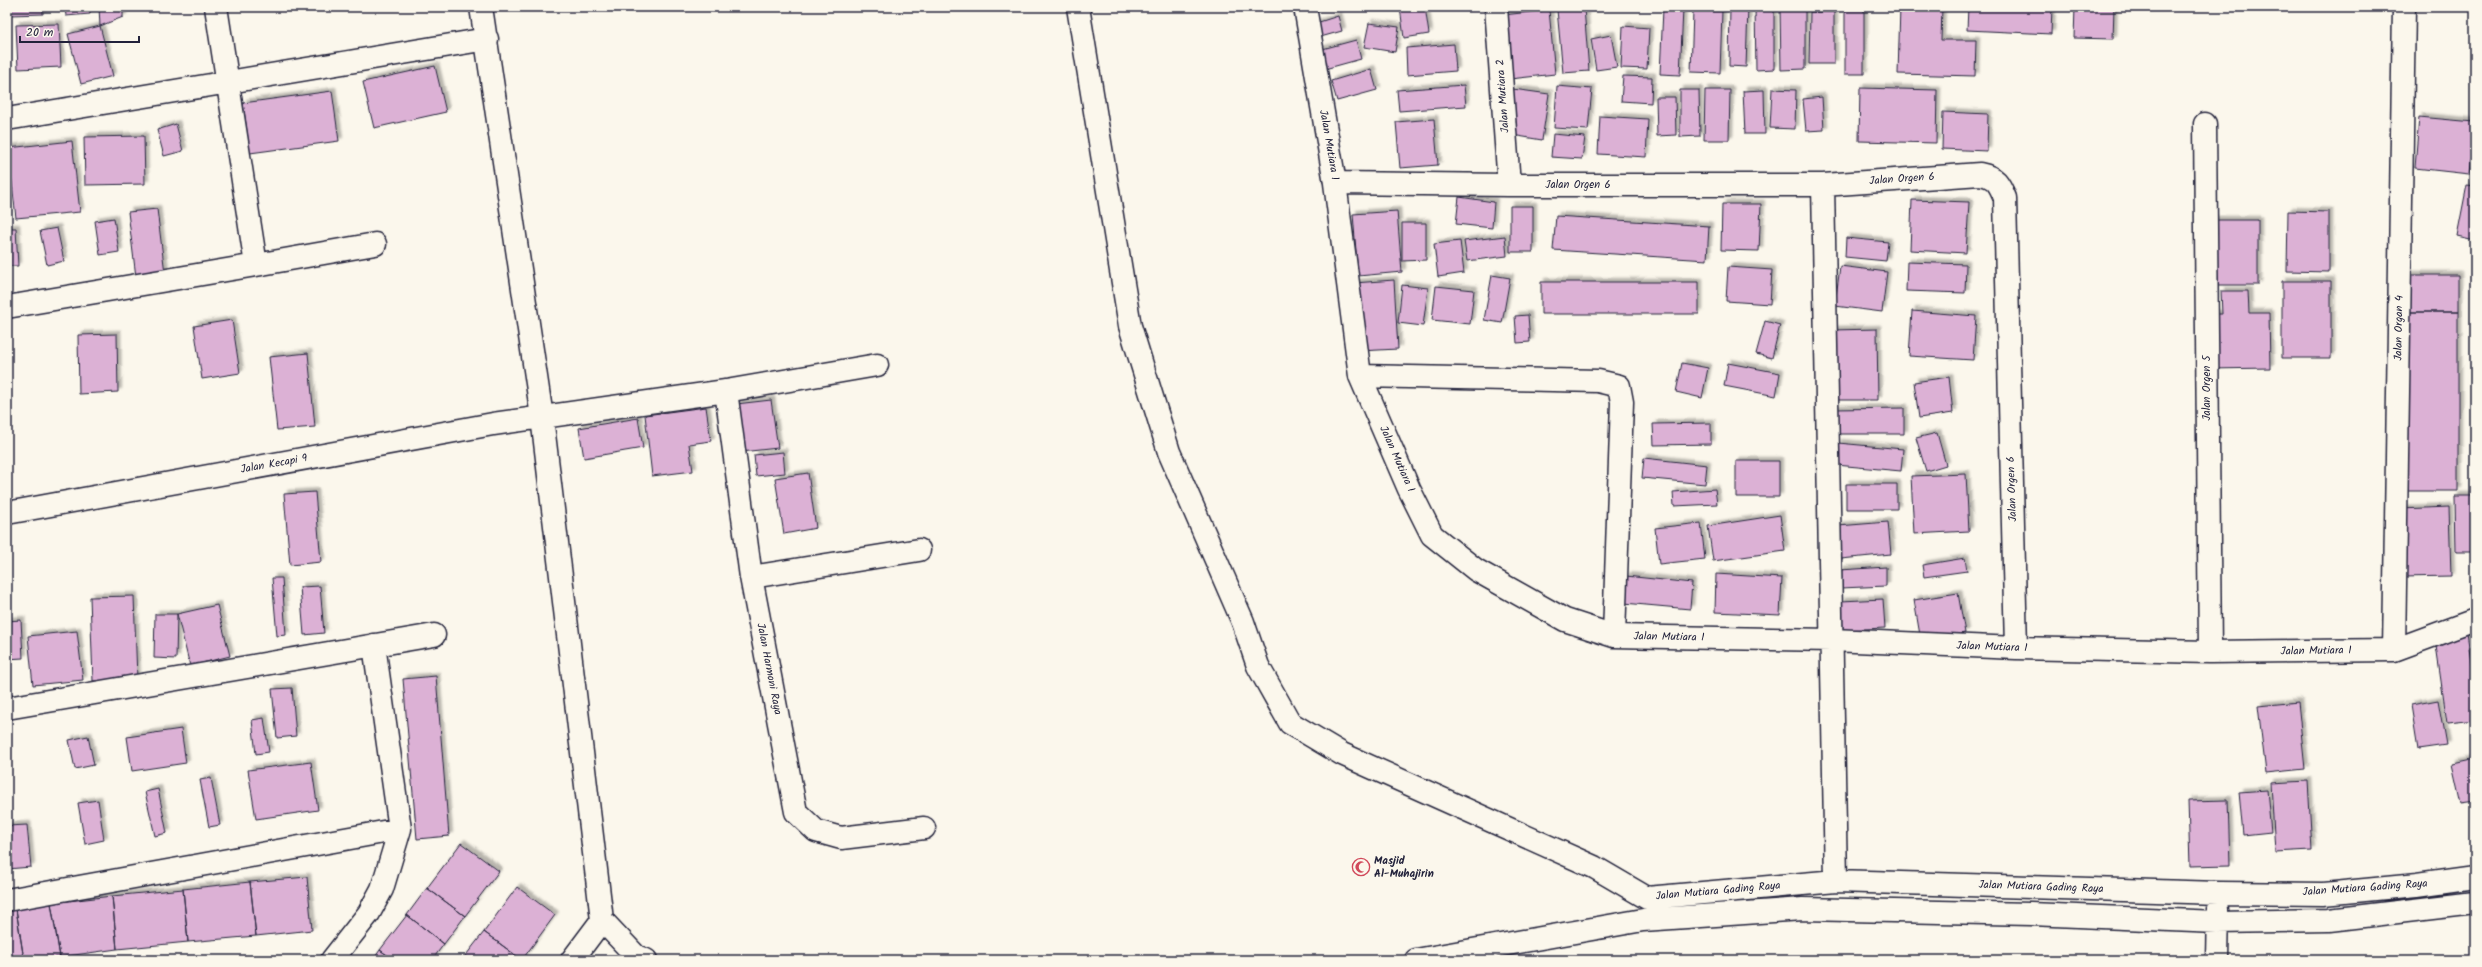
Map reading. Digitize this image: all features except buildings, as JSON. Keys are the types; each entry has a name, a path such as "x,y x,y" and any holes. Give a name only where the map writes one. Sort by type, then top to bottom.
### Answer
{"street":[{"path":"216,7 256,265"},
{"path":"481,7 487,39 542,417 602,920 636,956 646,960"},
{"path":"1078,7 1130,326 1170,452 1243,622 1258,666 1290,724 1342,754 1594,867 1648,898"},
{"name":"Jalan Mutiara 1","path":"1305,7 1335,183 1360,376 1409,489 1432,535 1476,570 1565,620 1614,636 1832,640 2016,648 2210,652 2394,650 2475,620"},
{"name":"Jalan Mutiara 2","path":"1496,7 1509,185"},
{"name":"Jalan Organ 4","path":"2394,650 2404,7"},
{"path":"7,119 487,39"},
{"name":"Jalan Orgen 5","path":"2205,124 2210,652"},
{"name":"Jalan Orgen 6","path":"1335,183 1509,185 1823,185 1980,174 1993,176 1999,182 2004,198 2016,648"},
{"path":"1823,185 1836,880"},
{"path":"7,307 375,244"},
{"name":"Jalan Kecapi 9","path":"7,513 493,424 726,391 877,366"},
{"path":"1360,376 1598,381 1619,386 1622,402 1614,636"},
{"name":"Jalan Harmoni Raya","path":"726,391 751,577 796,812 816,831 841,838 924,828"},
{"path":"751,577 919,550"},
{"path":"7,708 434,635"},
{"path":"332,960 369,913 382,889 400,829 374,645"},
{"path":"7,900 400,829"},
{"name":"Jalan Mutiara Gading Raya","path":"2475,877 2417,885 2323,894 2219,893 1836,880 1648,898 1643,920 1803,909 2031,914 2217,922 2329,920 2475,903"},
{"path":"2217,960 2219,893"},
{"path":"572,960 602,920"},
{"path":"1416,960 1643,920"}],"place":[{"name":"Masjid Al-Muhajirin","path":"1361,867"}]}
